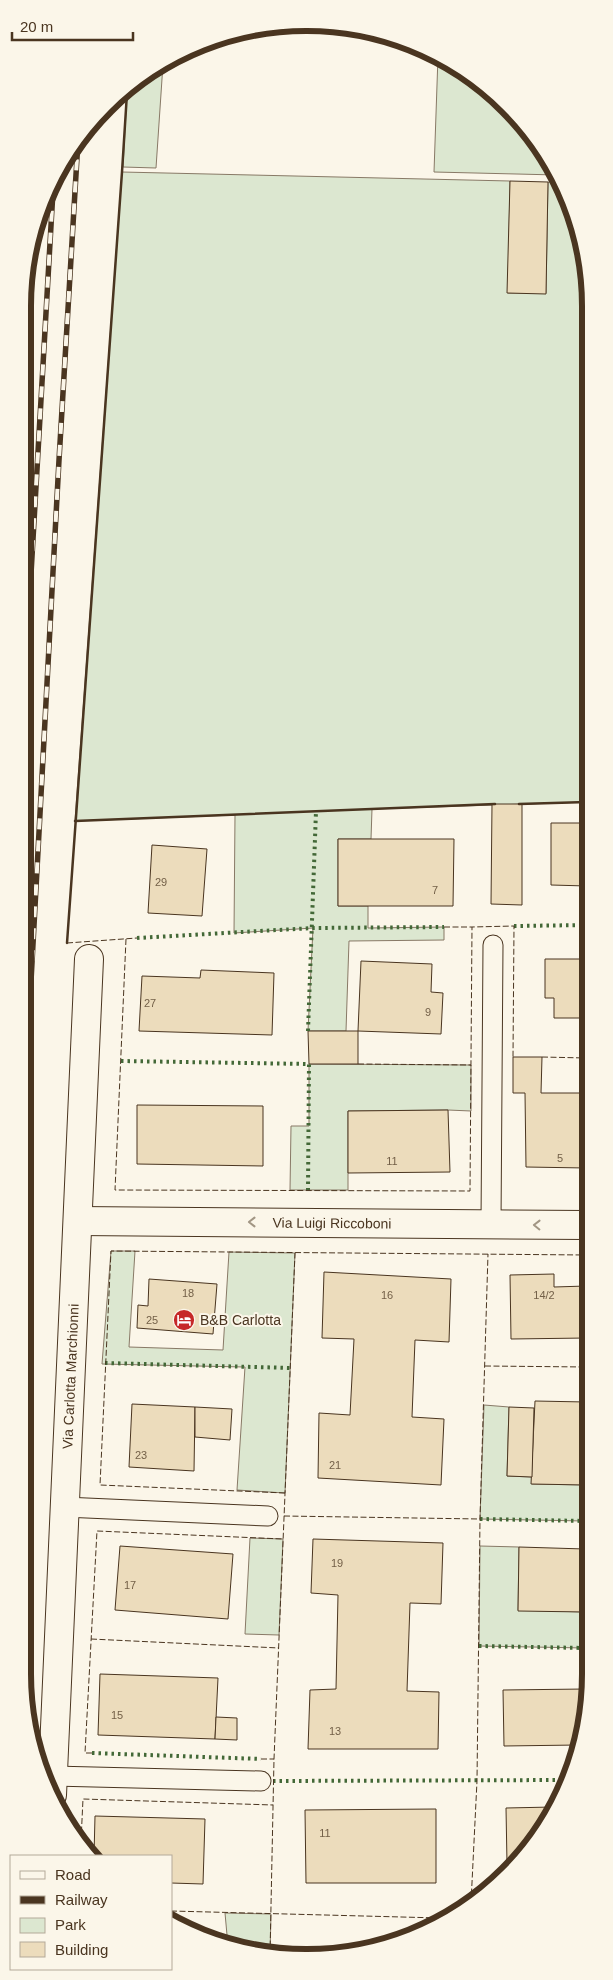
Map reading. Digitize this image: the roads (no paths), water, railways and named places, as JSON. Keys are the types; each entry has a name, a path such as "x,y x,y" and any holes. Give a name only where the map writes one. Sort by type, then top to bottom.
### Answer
{"street":[{"name":"Via Carlotta Marchionni","path":"53,1781 90,959"},
{"name":"Via Luigi Riccoboni","path":"78,1221 582,1225"}],"lane":[{"path":"491,1224 492,945"},
{"path":"64,1507 268,1516"},
{"path":"55,1785 261,1780"}],"railway":[{"path":"31,981 77,155"},
{"path":"31,574 52,200"}],"place":[{"name":"B&B Carlotta","path":"184,1320"}]}
